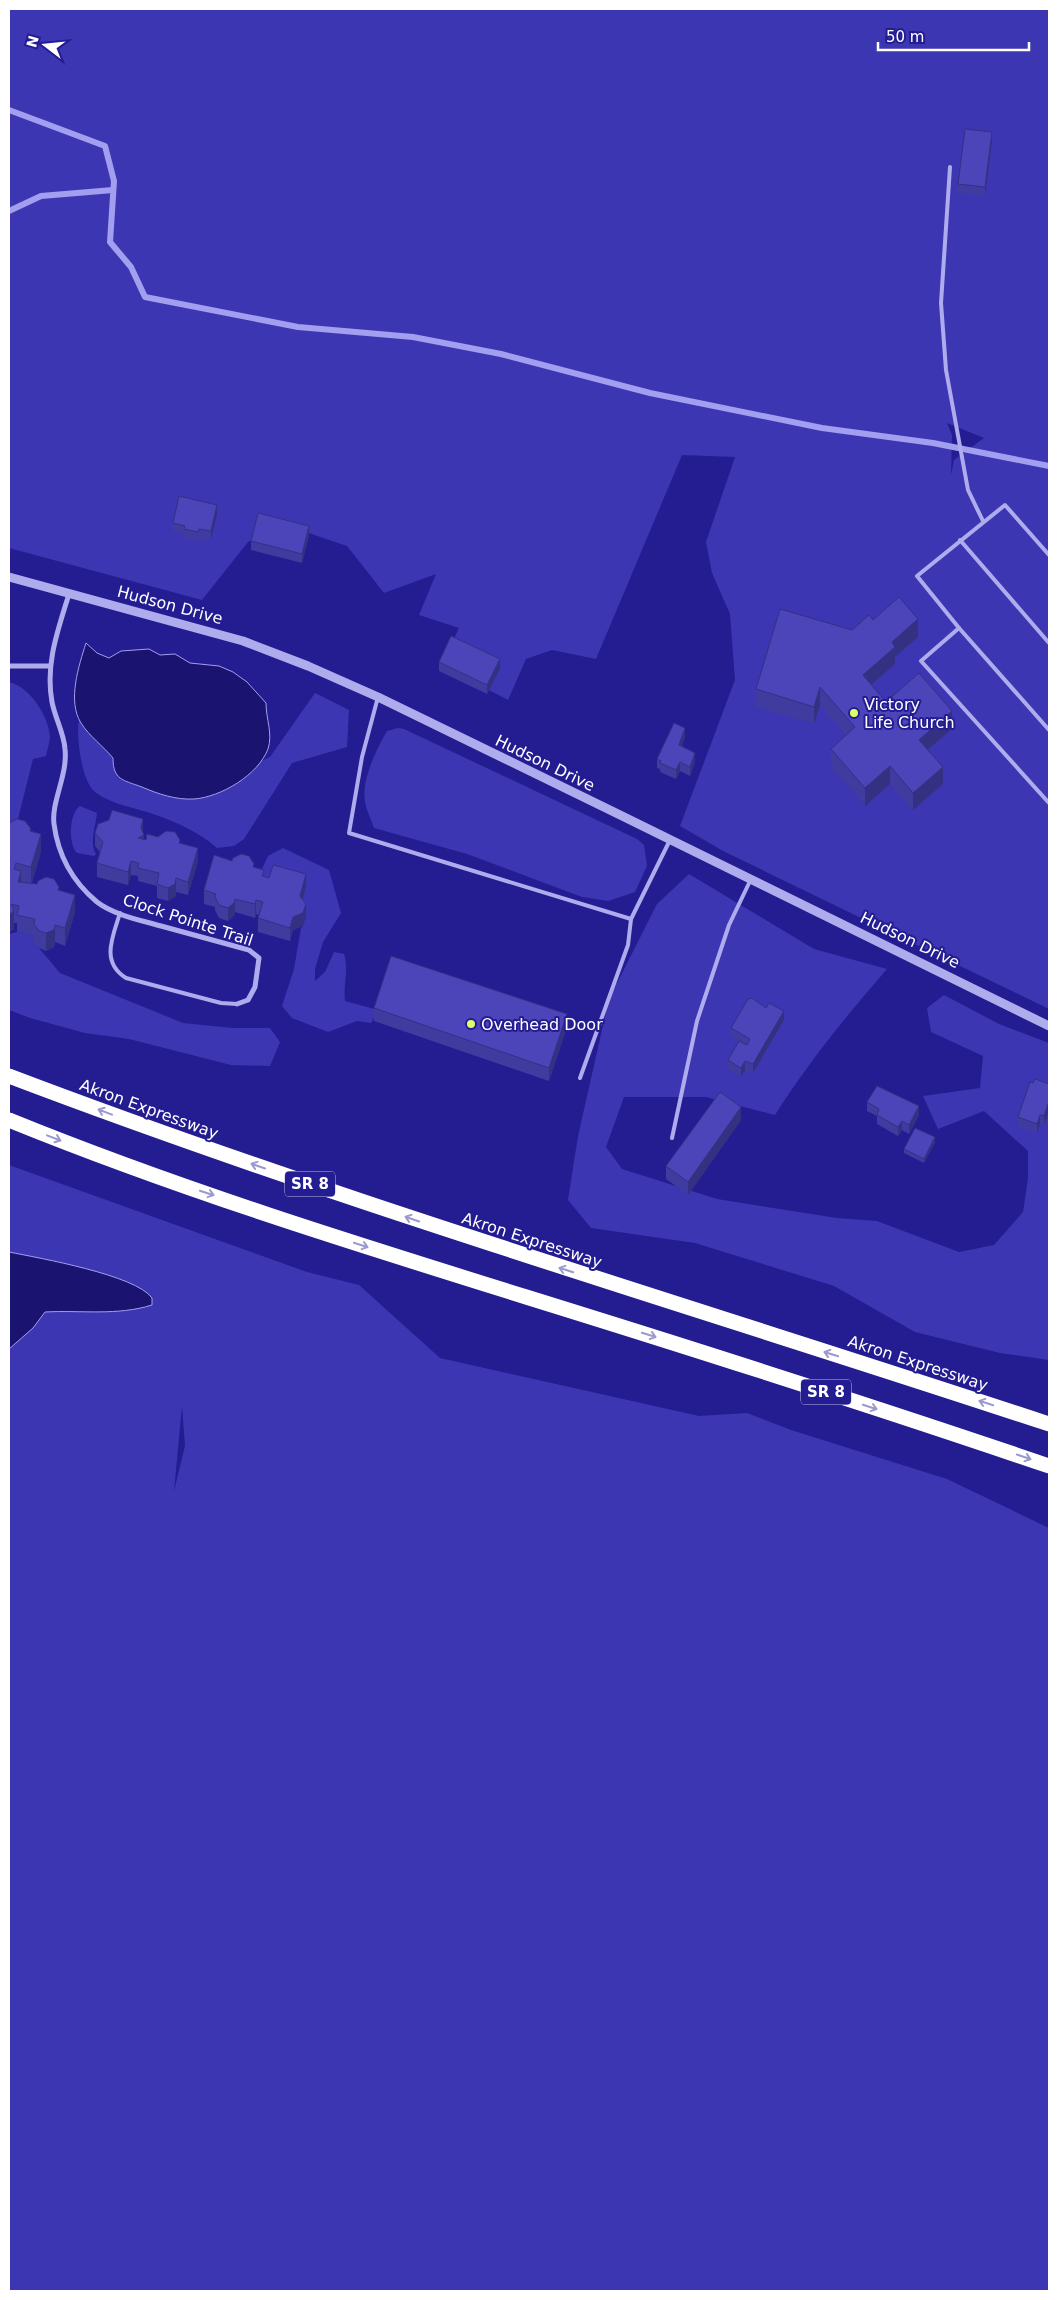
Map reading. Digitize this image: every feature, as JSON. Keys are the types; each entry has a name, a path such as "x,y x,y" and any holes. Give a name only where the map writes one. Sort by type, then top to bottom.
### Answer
{"highway":[{"name":"Akron Expressway","path":"9,1076 134,1124 460,1235 1049,1424"},
{"name":"SR 8","path":"9,1120 164,1179 416,1263 651,1336 1049,1466"}],"street":[{"name":"Hudson Drive","path":"9,578 130,609 243,641 308,666 751,879 1049,1026"},
{"name":"Clock Pointe Trail","path":"69,594 54,642 49,674 52,702 65,749 64,778 54,812 54,823 61,853 72,877 98,903 120,913 249,950 259,958 255,987 248,1000 237,1004"},
{"path":"9,666 50,666"}],"lane":[{"path":"950,167 941,303 946,370 968,490 982,522"},
{"path":"1049,555 1005,505 917,576 959,628 1049,730"},
{"path":"960,540 1049,643"},
{"path":"959,628 921,661 1049,803"},
{"path":"378,698 362,757 349,833 631,919"},
{"path":"580,1078 628,945 631,919 670,840"},
{"path":"672,1138 697,1020 729,925 751,879"},
{"path":"120,913 110,951 112,964 121,975 126,978 221,1003 237,1004"}],"shaded area":[{"path":"9,9 1049,9 1049,1009 723,851 680,826 735,680 730,614 712,573 706,542 735,457 682,455 596,659 552,650 526,659 508,700 489,690 500,668 451,645 459,628 419,615 436,574 384,593 347,546 282,524 248,542 202,600 9,548","holes":["947,423 984,438 954,460 951,475 952,435"]},
{"path":"86,643 97,653 109,658 121,651 149,649 160,655 175,654 190,663 219,666 233,672 247,682 266,703 270,738 268,749 263,759 247,776 227,789 216,794 194,799 167,796 120,778 115,771 113,758 88,732 77,714 75,704 76,683"},
{"path":"9,682 24,690 37,703 46,719 50,741 46,756 33,759 18,819 9,826"},
{"path":"315,693 349,710 347,747 292,763 244,839 234,846 217,848 203,837 180,825 109,800 95,792 86,778 79,746 79,719 108,751 113,760 115,772 126,781 175,798 232,786 245,778 259,762 270,757"},
{"path":"398,728 404,729 637,839 644,845 647,866 635,892 608,901 582,897 467,854 374,828 367,811 364,793 365,784 375,755 387,731"},
{"path":"80,806 97,813 93,839 96,854 94,856 77,853 72,843 72,822 76,810"},
{"path":"283,848 329,870 341,913 323,942 315,969 315,981 325,972 334,952 344,954 346,966 345,1001 378,1010 371,1023 357,1021 328,1032 292,1018 282,1006 294,969 301,928 303,926 269,892 261,871 268,856"},
{"path":"689,874 814,949 887,969 828,1040 775,1115 706,1097 624,1097 606,1147 622,1169 717,1199 837,1218 877,1221 959,1252 994,1245 1023,1212 1028,1178 1028,1151 984,1111 938,1129 923,1096 980,1088 983,1056 931,1032 927,1008 944,995 999,1024 1049,1043 1049,1360 1000,1353 915,1332 834,1286 695,1243 591,1228 568,1200 578,1136 609,999 657,904"},
{"path":"17,932 35,936 39,948 60,973 183,1023 233,1028 270,1028 280,1042 270,1066 231,1065 129,1039 85,1033 30,1018 9,1010 9,934"},
{"path":"9,1165 307,1272 359,1285 440,1358 699,1416 747,1413 791,1430 947,1479 1049,1528 1049,2291 9,2291","holes":["182,1406 185,1446 174,1491"]},
{"path":"9,1252 63,1263 127,1282 152,1298 152,1305 112,1312 45,1312 33,1328 9,1349"}],"building":[{"path":"965,129 992,132 985,187 958,184"},
{"path":"179,496 217,505 211,531 199,529 198,532 184,529 185,526 173,523"},
{"path":"258,513 309,526 302,554 251,541"},
{"name":"Victory Life Church","path":"899,597 918,619 892,642 895,647 863,675 886,702 919,673 952,711 919,740 943,767 913,793 890,766 865,788 831,749 855,727 820,687 814,707 756,689 780,609 852,630 869,615 873,620"},
{"path":"451,636 500,659 487,685 439,662"},
{"path":"674,723 685,728 679,745 695,753 690,767 680,762 676,770 660,763 661,761 657,759"},
{"path":"112,810 143,819 141,828 144,835 138,838 146,840 147,834 158,837 166,831 175,832 180,840 179,843 198,848 188,882 176,878 175,884 168,888 157,884 159,873 138,868 139,863 131,861 128,872 97,863 103,842 95,833 98,824 109,820"},
{"path":"17,819 25,821 31,829 30,831 41,834 31,867 16,863 14,869 21,871 18,882 37,884 38,881 46,877 54,879 59,887 58,890 75,895 65,928 55,925 54,930 46,933 39,931 34,924 35,919 17,915 19,906 11,904 14,911 9,915 9,823"},
{"path":"241,854 249,856 254,864 253,867 264,870 262,876 269,878 273,865 306,874 300,896 306,904 303,913 293,917 290,928 258,918 263,902 256,900 255,904 235,899 234,903 228,908 219,905 215,897 216,894 204,890 214,855 232,861 233,858"},
{"name":"Overhead Door","path":"391,956 567,1014 549,1068 374,1008"},
{"path":"752,998 766,1008 769,1003 784,1011 753,1064 745,1061 741,1068 728,1060 739,1041 747,1045 750,1039 731,1028 748,999"},
{"path":"1035,1079 1049,1084 1049,1101 1044,1116 1040,1115 1037,1124 1018,1117 1030,1082 1033,1083"},
{"path":"877,1086 919,1106 909,1125 902,1121 898,1127 877,1115 879,1109 867,1102"},
{"path":"720,1092 741,1107 688,1182 666,1166"},
{"path":"915,1128 935,1137 924,1159 904,1149"}],"waterway":[{"path":"9,110 105,146 114,181 110,242 131,267 145,297 298,327 413,337 501,354 650,393 822,428 933,443 1049,466"},
{"path":"9,211 41,196 113,190"}],"place":[{"name":"Victory Life Church","path":"854,713"},
{"name":"Overhead Door","path":"471,1024"}]}
